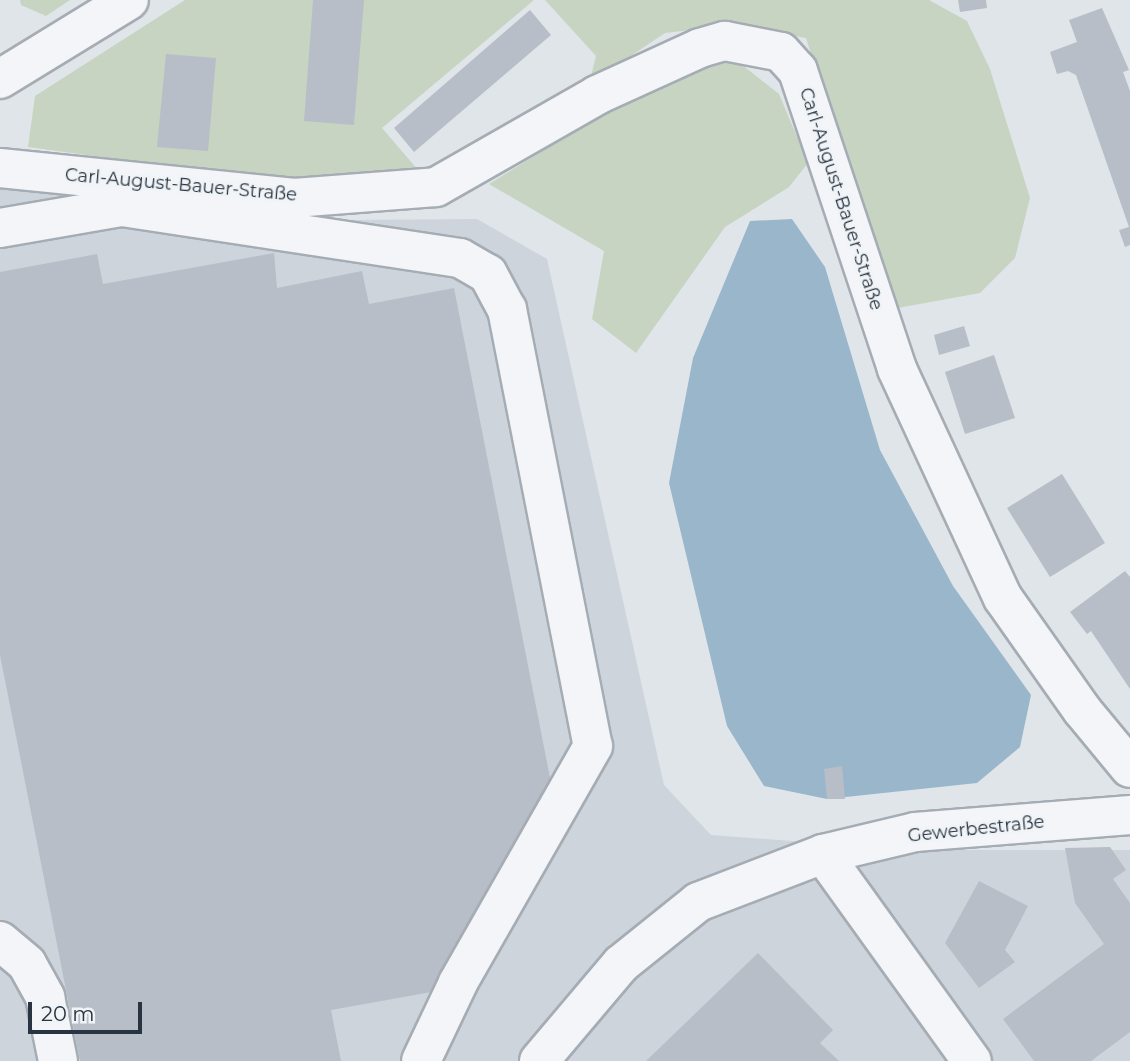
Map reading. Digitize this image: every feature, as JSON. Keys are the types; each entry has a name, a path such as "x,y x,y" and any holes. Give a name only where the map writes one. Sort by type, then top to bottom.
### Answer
{"street":[{"path":"0,79 129,0"},
{"name":"Carl-August-Bauer-Straße","path":"0,168 294,198 436,187 597,95 700,48 726,41 781,52 798,71 897,369 1003,598 1082,710 1130,768"},
{"path":"65,174 73,216"},
{"path":"0,228 122,206 460,258 488,274 507,309 593,746 458,984 421,1061"},
{"name":"Gewerbestraße","path":"539,1061 621,964 698,902 823,854 915,832 1130,815"},
{"path":"823,854 972,1061"},
{"path":"0,942 27,964 45,997 58,1061"}],"shaded area":[{"path":"0,183 234,204 348,220 477,219 547,259 664,785 711,835 916,850 1130,850 1130,1061 0,1061"}],"green space":[{"path":"20,0 70,0 46,16 21,5"},
{"path":"185,0 534,0 382,128 425,178 283,182 28,147 35,96"},
{"path":"545,0 929,0 967,21 990,69 1030,198 1015,258 980,293 892,309 806,38 734,25 665,33 589,84 596,56"},
{"path":"736,60 779,94 808,163 789,187 725,227 636,353 592,319 604,251 489,184 661,78"}],"water":[{"path":"792,219 825,267 880,450 953,586 1031,695 1020,747 977,783 827,799 764,786 727,726 669,483 693,358 750,221"}],"building":[{"path":"313,0 364,0 354,125 304,121"},
{"path":"958,0 986,0 987,8 960,12"},
{"path":"1102,8 1129,70 1123,72 1130,91 1130,245 1125,247 1119,230 1129,227 1076,75 1068,71 1057,74 1050,52 1077,42 1069,20"},
{"path":"530,10 551,35 414,152 394,128"},
{"path":"166,54 216,58 208,151 157,147"},
{"path":"274,253 277,288 362,271 369,304 454,288 553,793 443,990 331,1010 341,1061 80,1061 0,655 0,272 97,254 103,284"},
{"path":"964,326 970,346 939,355 934,335"},
{"path":"994,355 1015,418 965,434 945,372"},
{"path":"1062,474 1105,543 1050,577 1007,508"},
{"path":"1125,571 1130,577 1130,689 1091,631 1087,634 1070,612"},
{"path":"842,766 845,799 827,799 824,769"},
{"path":"1110,847 1126,870 1113,879 1130,903 1130,1032 1091,1061 1034,1061 1003,1019 1104,944 1075,903 1065,848"},
{"path":"979,881 1028,906 1005,950 1015,962 979,988 945,943"},
{"path":"758,953 833,1030 820,1043 839,1061 646,1061"}]}
